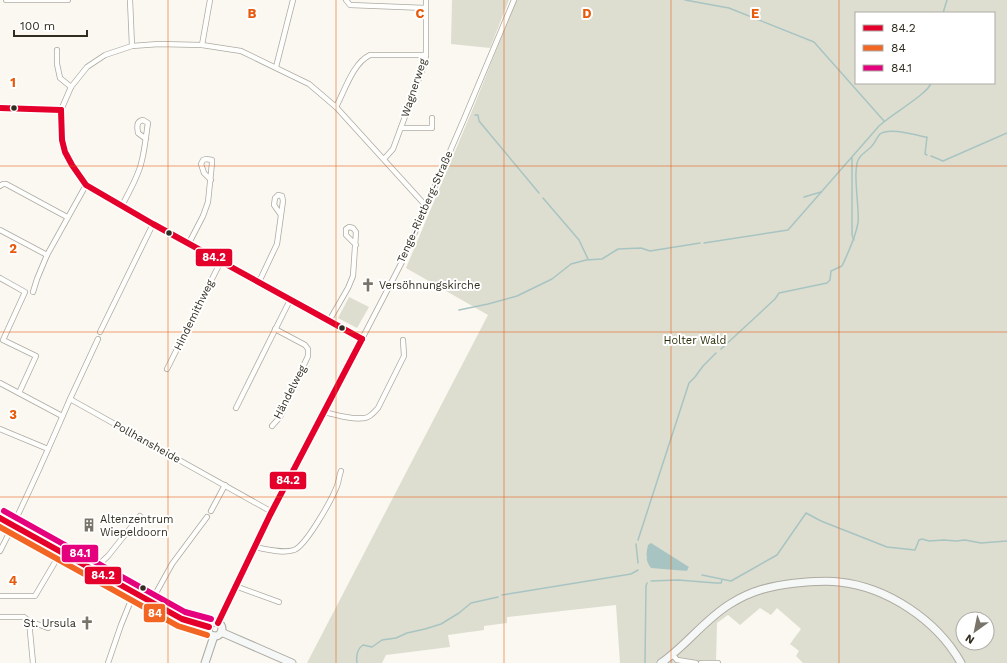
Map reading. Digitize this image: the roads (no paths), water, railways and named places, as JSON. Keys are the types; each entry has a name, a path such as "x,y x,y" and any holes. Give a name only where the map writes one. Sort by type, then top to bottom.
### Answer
{"street":[{"path":"6,0 68,0"},
{"path":"130,0 132,46"},
{"path":"202,46 210,0"},
{"path":"276,66 293,0"},
{"path":"346,0 350,5 426,8"},
{"name":"Wagnerweg","path":"384,159 393,149 424,65 426,55 426,0"},
{"name":"Tenge-Rietberg-Straße","path":"218,623 254,547 403,260 514,0"},
{"path":"362,339 153,224 86,185 74,169 62,140 61,110 71,87 86,67 105,55 132,46 159,44 241,50 276,66 309,84 336,107 426,206"},
{"path":"57,50 57,64 60,78 71,87"},
{"path":"336,107 358,64 364,58 370,55 426,55"},
{"path":"0,108 61,110"},
{"name":"Wagnerweg","path":"401,128 432,128 432,118"},
{"path":"122,206 137,176 142,161 146,139"},
{"path":"189,243 203,216 208,202 210,180"},
{"path":"0,186 6,184 68,218"},
{"path":"33,292 36,279 86,185"},
{"path":"259,282 277,244 281,215"},
{"path":"100,332 153,224"},
{"path":"0,230 48,255"},
{"path":"329,321 348,288 352,276 356,245"},
{"name":"Hindemithweg","path":"167,369 221,261"},
{"path":"0,278 25,292 3,340 36,356 20,394"},
{"path":"236,408 290,300"},
{"name":"Händelweg","path":"272,426 280,417 308,356 308,349 305,345 275,329"},
{"path":"0,550 14,525 98,339"},
{"path":"324,412 344,417 366,418 372,414 378,408 404,356 404,340"},
{"path":"0,383 62,416"},
{"name":"Pollhansheide","path":"70,399 272,512"},
{"path":"0,429 48,450"},
{"path":"254,547 286,552 297,549 303,544 330,500 337,486 341,471"},
{"path":"211,512 225,485"},
{"path":"93,570 108,556 140,516"},
{"path":"151,602 172,564 207,517"},
{"path":"0,518 182,619 209,627"},
{"path":"0,596 35,596 61,552"},
{"path":"661,663 714,614 731,603 757,590 791,584 838,582 854,584 878,592 906,607 941,635 953,649 961,663"},
{"path":"235,586 279,602"},
{"path":"108,663 134,593"},
{"path":"0,617 24,617 29,622 48,628"},
{"path":"29,622 33,663"},
{"path":"204,663 221,626 218,623 212,624 209,627"},
{"path":"209,627 210,633 218,634 292,663"},
{"path":"672,654 677,660 696,663"},
{"path":"702,663 718,663"}],"water":[{"path":"651,543 689,567 687,571 651,568 646,554 648,545"}],"waterway":[{"path":"685,0 729,8 814,42 884,121"},
{"path":"943,12 947,0"},
{"path":"704,243 788,230 879,126 923,93 930,84"},
{"path":"475,115 478,115 479,121 539,193"},
{"path":"721,349 775,299 779,293 827,283 830,280 831,271 842,266 849,251 858,223 856,178 857,162 880,134 889,131 896,131 927,137 925,154 927,155"},
{"path":"931,156 943,161 1007,133"},
{"path":"852,158 852,235 854,240"},
{"path":"804,197 821,192"},
{"path":"543,198 579,240 588,259"},
{"path":"459,310 517,296 552,279 571,264 586,260 602,259 618,249 641,248 650,251 700,243"},
{"path":"638,540 689,383 716,353"},
{"path":"702,575 731,581 777,555 806,513 821,521 887,547 915,550 919,540 922,539 929,541 965,540 981,543 1007,541"},
{"path":"636,544 638,563"},
{"path":"502,595 631,574 638,570"},
{"path":"651,581 678,580 721,583 722,580"},
{"path":"645,663 647,583"},
{"path":"357,663 357,653 363,645 372,647 382,640 396,638 407,633 441,624 459,613 471,603 498,597"}],"place":[{"name":"Versöhnungskirche","path":"368,285"},
{"name":"Altenzentrum Wiepeldoorn","path":"89,525"},
{"name":"St. Ursula","path":"87,623"}],"park label":[{"name":"Holter Wald","path":"695,340"}]}
